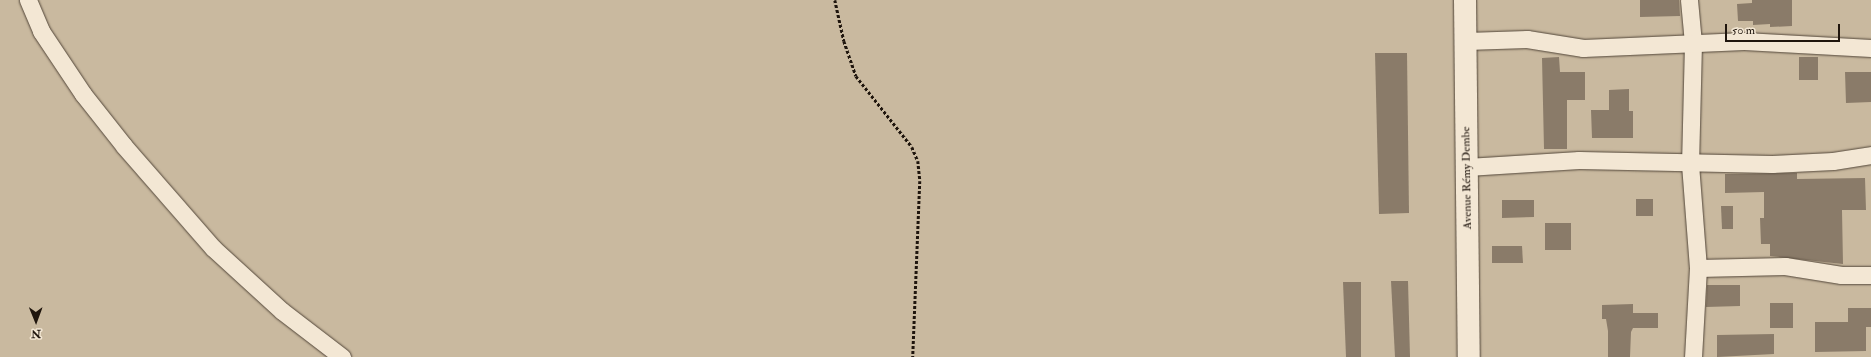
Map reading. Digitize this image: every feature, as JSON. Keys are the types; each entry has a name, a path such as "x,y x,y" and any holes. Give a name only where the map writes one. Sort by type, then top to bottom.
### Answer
{"street":[{"path":"28,0 41,31 83,94 124,146 213,248 282,311 342,357"},
{"name":"Avenue Rémy Dembe","path":"1465,0 1469,357"},
{"path":"1689,0 1693,43 1690,164 1698,268 1693,357"},
{"path":"1466,41 1527,39 1583,48 1744,41 1871,48"},
{"path":"1467,167 1579,160 1690,164 1772,164 1833,161 1871,155"},
{"path":"1698,268 1785,266 1841,275 1871,276"}],"path":[{"path":"835,0 844,40 856,76 912,147 918,161 920,181 913,357"}],"shaded area":[{"path":"0,0 1871,0 1871,357 0,357"}],"building":[{"path":"1640,0 1679,0 1680,16 1640,17"},
{"path":"1752,0 1792,0 1792,26 1770,27 1770,24 1753,25 1753,21 1738,21 1737,4 1752,3"},
{"path":"1375,53 1407,53 1409,213 1379,214"},
{"path":"1559,57 1560,72 1585,72 1585,100 1567,100 1567,149 1544,149 1542,58"},
{"path":"1799,57 1818,57 1818,80 1799,80"},
{"path":"1845,72 1871,72 1871,102 1846,103"},
{"path":"1629,89 1629,111 1633,111 1633,138 1592,138 1591,110 1609,110 1609,90"},
{"path":"1797,173 1797,179 1865,178 1866,210 1842,210 1843,264 1770,256 1770,244 1761,244 1760,218 1764,218 1764,192 1725,193 1725,174"},
{"path":"1636,199 1653,199 1653,216 1636,216"},
{"path":"1502,200 1534,200 1534,217 1502,218"},
{"path":"1721,206 1733,206 1733,229 1722,229"},
{"path":"1545,223 1571,223 1571,250 1545,250"},
{"path":"1492,246 1522,246 1523,263 1492,263"},
{"path":"1391,281 1408,281 1410,357 1395,357"},
{"path":"1343,282 1361,282 1361,357 1346,357"},
{"path":"1707,285 1740,285 1740,306 1706,307"},
{"path":"1770,303 1793,303 1793,328 1770,328"},
{"path":"1633,304 1633,313 1658,313 1658,328 1633,328 1631,332 1630,357 1608,357 1608,331 1606,319 1602,319 1602,305"},
{"path":"1848,308 1871,308 1871,327 1866,327 1866,351 1815,352 1815,322 1848,322"},
{"path":"1774,334 1774,354 1717,357 1717,335"}]}
